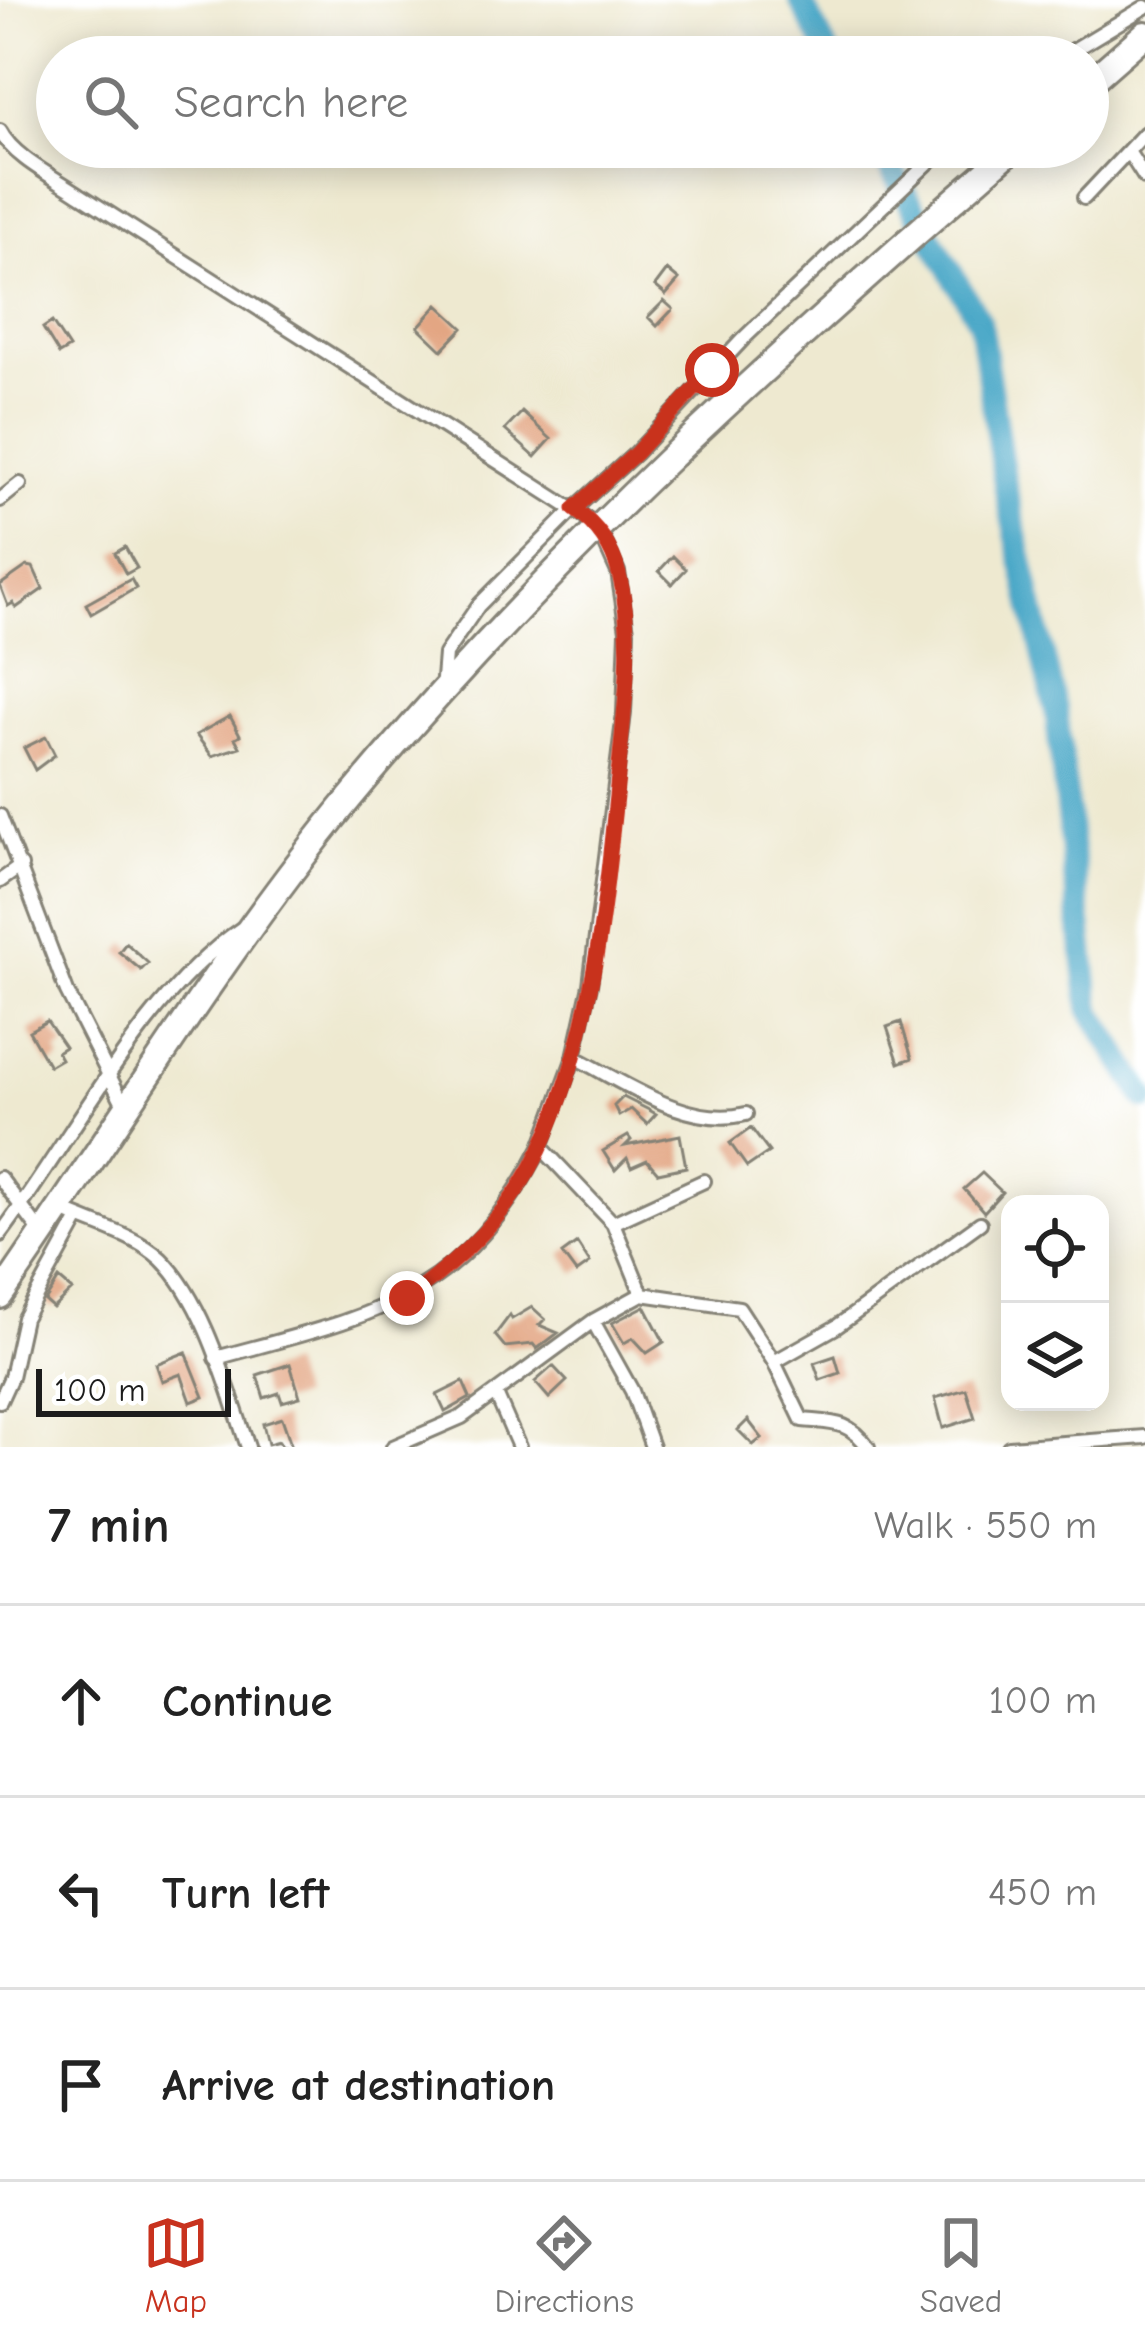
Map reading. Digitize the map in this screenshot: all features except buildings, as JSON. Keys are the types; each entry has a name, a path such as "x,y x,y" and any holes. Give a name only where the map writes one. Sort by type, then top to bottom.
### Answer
{"highway":[{"path":"1109,66 1145,34"},
{"path":"0,1296 43,1235 69,1214 126,1108 256,918 348,800 442,692 597,525 991,168"}],"street":[{"path":"1097,36 1145,7"},
{"path":"1084,198 1145,134"},
{"path":"1,136 36,162"},
{"path":"1129,153 1145,178"},
{"path":"44,168 597,525 619,572 627,631 624,713 605,887 574,1057 541,1147 509,1205 451,1267 407,1298 344,1323 216,1358"},
{"path":"442,692 445,654 503,579 923,168"},
{"path":"0,500 20,484"},
{"path":"0,816 67,992 126,1108"},
{"path":"0,881 21,866"},
{"path":"0,1235 108,1076 178,984 214,946 256,918"},
{"path":"574,1057 669,1105 710,1116 746,1114"},
{"path":"541,1147 613,1222 642,1294"},
{"path":"0,1178 43,1235"},
{"path":"613,1222 704,1181"},
{"path":"0,1401 11,1377 24,1318 69,1214 143,1246 162,1260 183,1287 216,1358 248,1447"},
{"path":"774,1362 836,1327 980,1223"},
{"path":"393,1447 462,1418 593,1321 642,1294 739,1308 774,1362 802,1420 841,1422 868,1447"},
{"path":"593,1321 632,1391 652,1447"},
{"path":"496,1394 520,1447"},
{"path":"1009,1447 1145,1437"}],"waterway":[{"path":"800,0 819,36"},
{"path":"890,168 980,322 1006,490 1056,711 1090,1009 1145,1098"}],"route":[{"path":"407,1298 451,1267 509,1205 541,1147 574,1057 590,985 624,713 627,631 619,572 597,525 574,509 636,453 712,370"}]}
